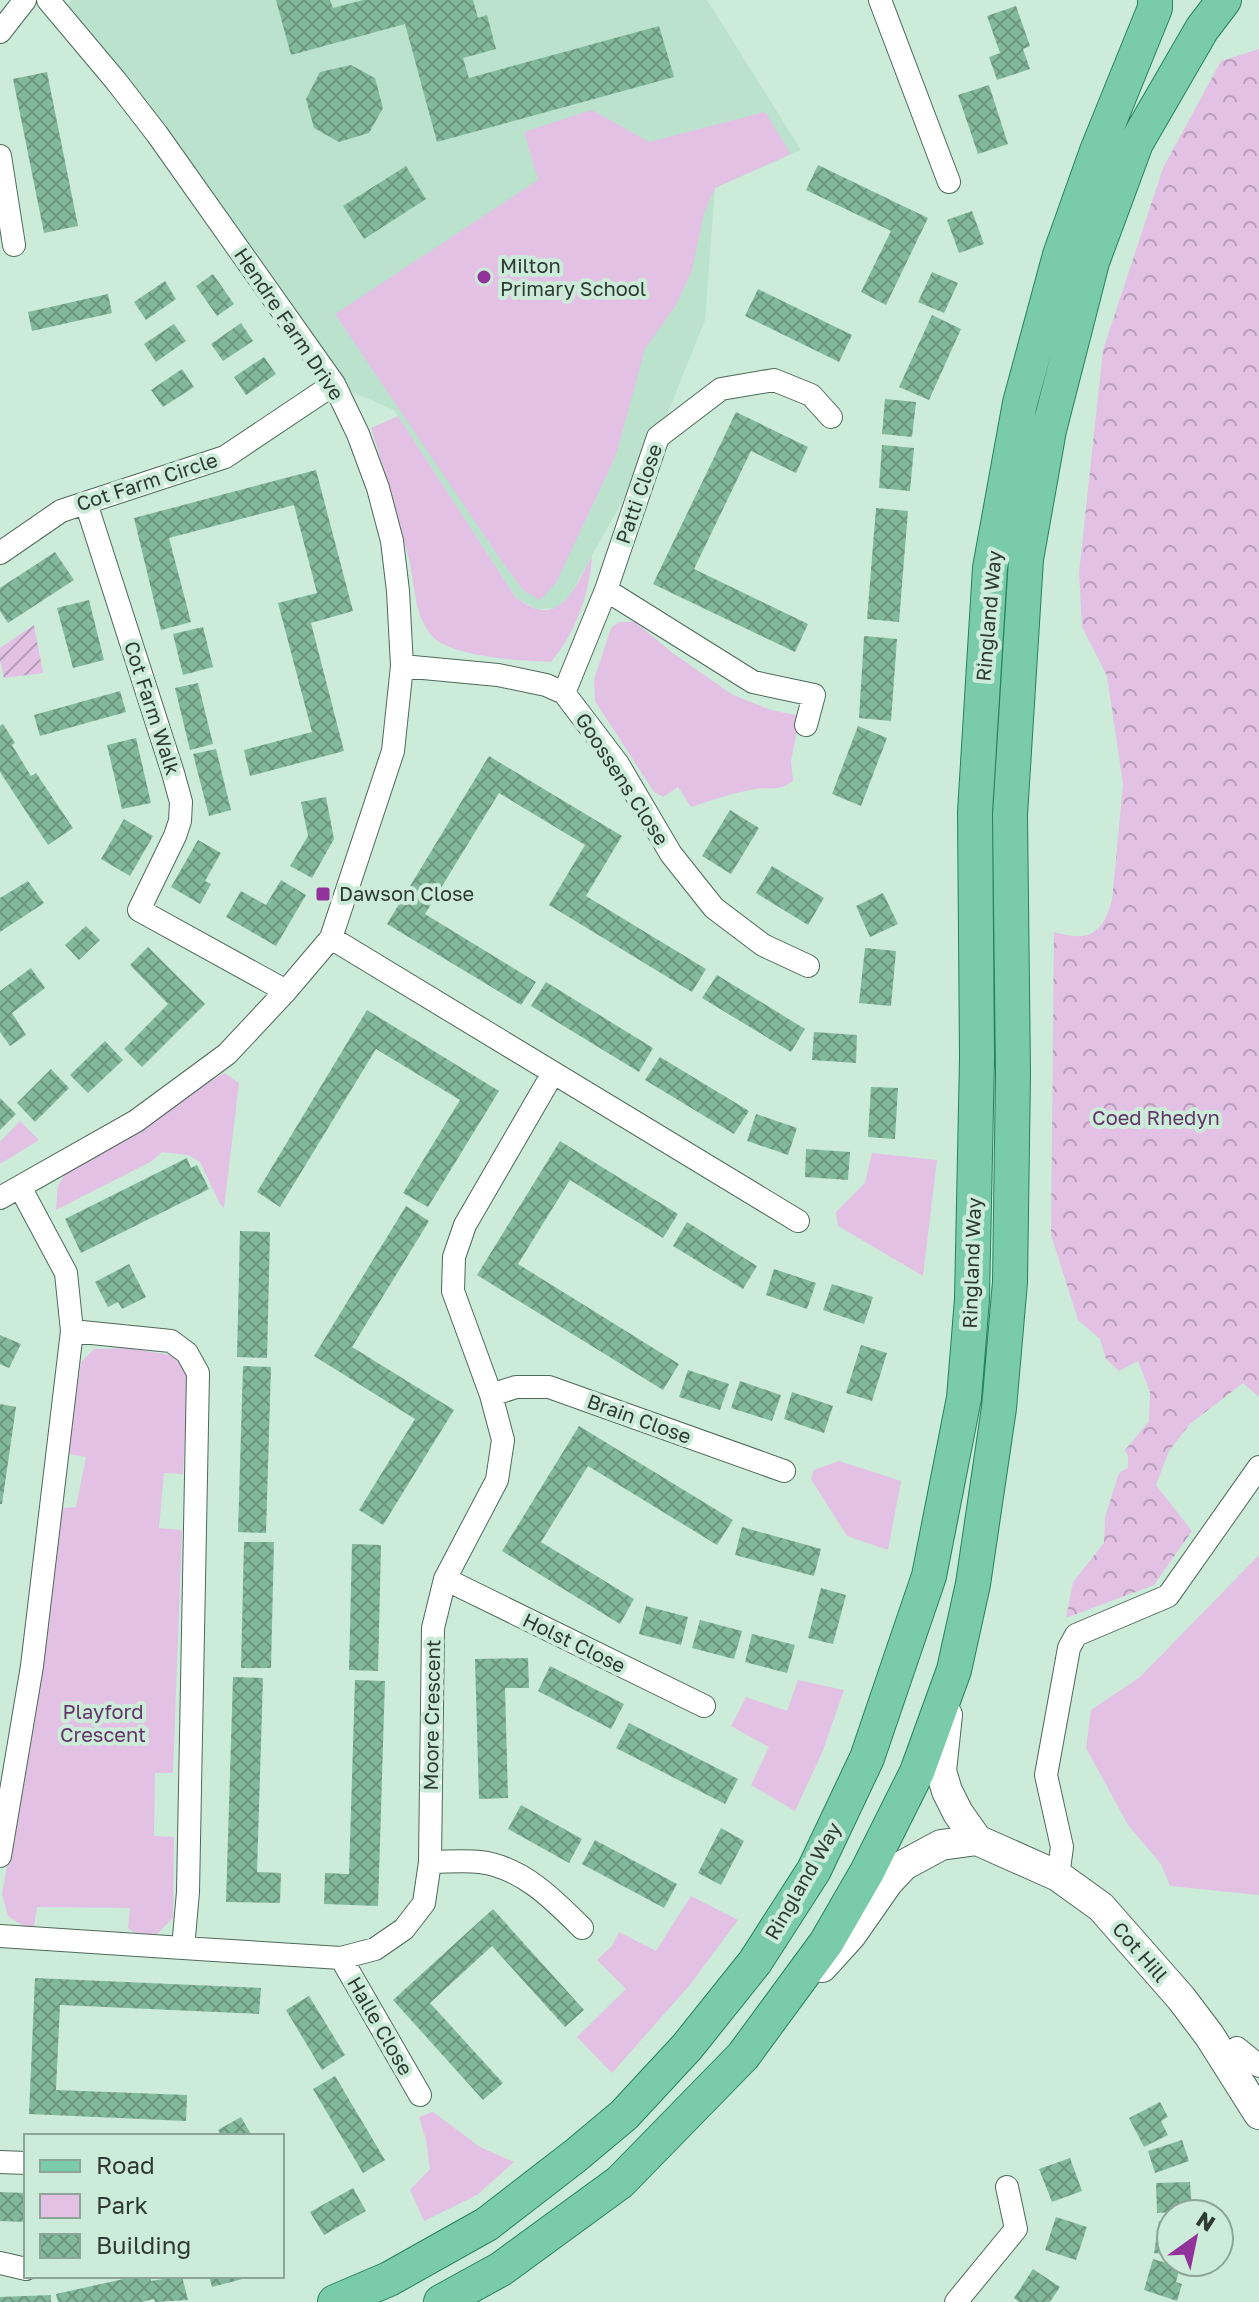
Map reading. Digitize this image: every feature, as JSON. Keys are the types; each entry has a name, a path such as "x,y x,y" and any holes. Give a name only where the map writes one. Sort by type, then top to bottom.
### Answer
{"main road":[{"name":"Ringland Way","path":"335,2302 389,2279 487,2224 624,2115 687,2047 755,1962 814,1870 867,1758 929,1576 964,1398 972,1299 977,1073 975,812 990,568 1020,403 1060,255 1097,151 1155,8 1155,0"},
{"name":"Ringland Way","path":"441,2302 501,2269 620,2182 743,2056 826,1943 867,1872 917,1772 954,1670 973,1584 999,1408 1010,1282 1013,1074 1010,815 1026,559 1049,430 1092,262 1136,143 1202,29 1224,0"}],"street":[{"path":"0,32 25,0"},
{"path":"880,0 949,182"},
{"name":"Hendre Farm Drive","path":"0,1198 136,1121 227,1054 331,938 393,751 402,666 392,541 378,488 358,434 334,384 60,4"},
{"path":"0,156 14,245"},
{"name":"Patti Close","path":"564,693 606,590 658,437 721,389 774,380 811,395 831,417"},
{"name":"Cot Farm Circle","path":"0,553 61,511 225,457 334,384"},
{"name":"Cot Farm Walk","path":"86,503 181,802 178,829 139,910 286,991"},
{"path":"606,590 753,682 814,695 806,725"},
{"name":"Goossens Close","path":"402,666 498,675 546,685 564,693 618,764 671,854 714,908 763,945 808,966"},
{"path":"331,938 798,1221"},
{"name":"Moore Crescent","path":"183,1948 341,1958 375,1949 404,1929 424,1903 430,1862 433,1628 445,1579 497,1480 503,1440 491,1395 453,1291 454,1257 465,1225 553,1073"},
{"path":"0,1856 32,1666 72,1331 66,1273 20,1187"},
{"path":"0,1936 183,1948 188,1892 198,1373 187,1353 171,1341 72,1331"},
{"name":"Brain Close","path":"491,1395 516,1387 549,1387 784,1471"},
{"path":"1058,1876 1062,1847 1046,1775 1069,1648 1076,1635 1168,1596 1259,1467"},
{"name":"Holst Close","path":"445,1579 704,1706"},
{"path":"743,2056 851,1935 888,1882 904,1865 941,1845 977,1840 958,1813 941,1771 941,1751 954,1670"},
{"name":"Cot Hill","path":"977,1840 1058,1876 1101,1907 1181,1998 1228,2063 1259,2114"},
{"path":"430,1862 481,1862 518,1875 549,1896 582,1928"},
{"name":"Halle Close","path":"341,1958 420,2095"},
{"path":"1237,2048 1259,2066"},
{"path":"0,2162 24,2163"},
{"path":"956,2302 1016,2229 1007,2187"},
{"path":"0,2263 24,2269"}],"shaded area":[{"name":"Milton Primary School","path":"72,0 706,0 709,3 801,150 715,188 705,320 658,437 570,595 556,608 537,609 516,598 394,410 334,384 60,12"}],"green space":[{"name":"Coed Rhedyn","path":"1259,49 1259,1397 1243,1383 1190,1424 1169,1451 1156,1485 1192,1531 1154,1585 1066,1618 1073,1582 1104,1543 1105,1517 1119,1473 1128,1468 1125,1450 1149,1421 1150,1392 1138,1361 1119,1371 1106,1359 1100,1339 1078,1320 1051,1235 1054,932 1085,935 1092,933 1104,921 1112,900 1123,784 1107,676 1082,627 1079,573 1103,350 1163,168 1221,61"},
{"path":"592,110 649,142 765,112 791,154 715,188 704,213 692,270 676,305 645,349 616,455 556,583 540,600 524,591 503,563 335,314 538,180 524,132"},
{"path":"398,416 516,598 534,608 554,608 577,585 592,556 580,612 551,662 506,659 455,649 441,643 426,628 418,609 409,559 371,428"},
{"path":"619,622 635,622 733,695 771,710 800,716 791,761 793,781 778,788 747,791 691,807 678,787 663,797 654,792 595,701 594,680 611,628"},
{"path":"34,625 43,673 4,678 0,648"},
{"path":"224,1073 239,1083 224,1208 200,1162 188,1155 162,1152 152,1161 56,1210 58,1186 67,1170"},
{"path":"20,1121 39,1140 0,1164 0,1142"},
{"path":"872,1153 937,1160 923,1276 838,1226 836,1212 865,1183"},
{"name":"Playford Crescent","path":"127,1348 170,1355 185,1368 187,1392 183,1474 164,1473 159,1528 182,1530 173,1773 155,1773 154,1836 174,1837 173,1918 157,1934 137,1935 128,1928 130,1908 37,1907 34,1928 23,1926 8,1916 2,1894 37,1695 61,1508 76,1507 86,1457 68,1454 81,1362 94,1349"},
{"path":"839,1461 901,1481 888,1550 847,1536 811,1479 814,1470"},
{"path":"1259,1555 1259,1895 1170,1886 1161,1864 1128,1825 1086,1748 1091,1710 1140,1677"},
{"path":"798,1680 844,1690 822,1753 795,1811 751,1785 769,1747 731,1726 746,1697 787,1711"},
{"path":"691,1896 738,1920 689,1986 612,2073 577,2037 626,1989 597,1960 612,1946 619,1932 656,1951"},
{"path":"433,2112 480,2147 514,2162 477,2195 424,2221 410,2190 430,2169 419,2117"}],"building":[{"path":"276,0 330,0 333,8 363,0 473,0 478,18 487,15 496,49 463,58 469,78 659,26 674,77 437,142 405,24 291,55"},
{"path":"1016,6 1030,46 1023,49 1030,69 997,80 989,57 1000,53 987,16"},
{"path":"351,65 375,78 383,108 369,133 339,142 314,128 306,99 320,72"},
{"path":"47,72 78,226 44,233 13,79"},
{"path":"989,85 1008,144 978,154 958,95"},
{"path":"818,165 928,218 886,305 861,292 891,231 806,190"},
{"path":"406,166 426,199 364,239 343,206"},
{"path":"972,211 984,244 959,253 947,220"},
{"path":"932,272 958,283 944,313 918,302"},
{"path":"213,274 234,304 217,316 196,286"},
{"path":"165,281 176,299 146,320 134,302"},
{"path":"758,289 852,335 839,362 745,316"},
{"path":"108,294 112,313 32,331 28,312"},
{"path":"932,315 961,329 929,400 899,387"},
{"path":"241,323 253,341 223,361 211,344"},
{"path":"174,324 186,341 156,362 144,344"},
{"path":"264,357 276,374 246,395 234,377"},
{"path":"182,369 194,387 163,407 151,390"},
{"path":"885,399 916,402 912,437 882,434"},
{"path":"736,412 808,447 796,473 751,451 694,569 808,624 795,652 653,584"},
{"path":"882,445 914,448 910,491 879,488"},
{"path":"316,470 353,611 311,623 344,751 250,776 244,750 312,732 278,603 317,593 294,505 169,538 191,622 161,630 134,518"},
{"path":"876,508 908,511 899,622 867,619"},
{"path":"55,552 74,580 8,623 0,611 0,588"},
{"path":"89,600 104,660 73,668 57,608"},
{"path":"203,627 213,667 183,675 173,634"},
{"path":"864,636 897,639 891,721 859,718"},
{"path":"198,683 213,744 190,750 175,688"},
{"path":"120,691 126,712 40,736 34,715"},
{"path":"3,724 31,776 36,773 73,828 48,845 0,772 0,726"},
{"path":"858,726 887,738 861,806 832,794"},
{"path":"136,738 151,803 122,809 107,745"},
{"path":"216,749 231,810 209,816 193,754"},
{"path":"489,756 622,836 586,896 706,969 692,992 549,905 585,845 499,793 425,914 536,982 521,1005 387,924"},
{"path":"326,797 334,839 312,878 290,866 308,836 301,802"},
{"path":"730,810 759,828 731,874 702,856"},
{"path":"124,819 153,836 130,876 101,859"},
{"path":"198,840 221,853 205,881 211,884 200,904 171,887"},
{"path":"772,866 824,898 808,925 756,893"},
{"path":"281,880 306,895 276,946 226,917 241,891 266,905"},
{"path":"28,881 44,903 0,932 0,898"},
{"path":"883,893 898,924 870,937 856,906"},
{"path":"86,926 100,940 79,960 65,945"},
{"path":"148,947 205,1004 142,1067 124,1049 168,1004 130,965"},
{"path":"865,948 896,951 891,1006 859,1003"},
{"path":"31,968 45,988 12,1013 26,1035 10,1046 0,1032 0,991"},
{"path":"717,975 805,1029 791,1052 702,998"},
{"path":"546,982 653,1048 639,1072 531,1006"},
{"path":"367,1010 499,1091 428,1207 403,1193 460,1100 376,1049 280,1207 257,1192"},
{"path":"814,1032 857,1035 856,1063 812,1060"},
{"path":"105,1041 123,1060 88,1093 70,1075"},
{"path":"660,1057 749,1111 734,1134 645,1080"},
{"path":"51,1069 69,1088 35,1122 17,1103"},
{"path":"871,1087 898,1088 895,1139 868,1137"},
{"path":"0,1098 16,1114 0,1130"},
{"path":"756,1114 797,1128 788,1155 747,1141"},
{"path":"560,1141 678,1214 663,1238 570,1180 518,1264 679,1364 663,1390 477,1275"},
{"path":"806,1149 850,1152 848,1180 805,1177"},
{"path":"187,1158 191,1168 197,1165 209,1189 81,1253 65,1219"},
{"path":"406,1206 429,1221 352,1347 454,1410 383,1525 359,1510 415,1419 314,1356"},
{"path":"687,1222 757,1266 743,1289 673,1246"},
{"path":"240,1231 270,1232 267,1358 237,1357"},
{"path":"129,1264 146,1297 122,1309 118,1302 108,1307 95,1282"},
{"path":"774,1269 816,1283 807,1309 766,1295"},
{"path":"832,1284 873,1297 864,1324 823,1310"},
{"path":"0,1335 21,1344 9,1368 0,1364"},
{"path":"861,1345 887,1353 872,1401 846,1393"},
{"path":"243,1366 271,1367 266,1533 238,1532"},
{"path":"688,1370 729,1384 720,1410 679,1397"},
{"path":"740,1381 781,1395 772,1421 731,1408"},
{"path":"792,1392 833,1406 824,1433 784,1419"},
{"path":"0,1404 16,1407 2,1504 0,1504"},
{"path":"579,1426 733,1520 717,1545 588,1466 541,1542 634,1599 620,1624 502,1551"},
{"path":"742,1527 821,1549 814,1576 735,1555"},
{"path":"244,1542 274,1542 271,1668 241,1668"},
{"path":"352,1544 381,1545 378,1671 349,1670"},
{"path":"821,1588 846,1595 833,1644 808,1638"},
{"path":"646,1606 688,1617 681,1645 639,1634"},
{"path":"700,1620 742,1631 734,1659 692,1648"},
{"path":"752,1634 795,1645 787,1673 745,1662"},
{"path":"528,1658 529,1688 505,1688 508,1798 479,1799 475,1659"},
{"path":"550,1666 624,1704 611,1729 538,1691"},
{"path":"233,1677 263,1678 257,1872 281,1873 280,1903 226,1902"},
{"path":"355,1680 385,1681 378,1906 324,1904 325,1873 349,1874"},
{"path":"629,1723 738,1779 725,1804 616,1748"},
{"path":"521,1805 582,1839 569,1863 508,1829"},
{"path":"721,1828 744,1841 721,1885 698,1873"},
{"path":"595,1840 677,1884 664,1908 582,1864"},
{"path":"493,1909 584,2010 565,2027 492,1946 430,2003 503,2083 483,2100 393,2000"},
{"path":"35,1978 261,1988 259,2014 60,2005 56,2090 187,2095 186,2121 29,2114"},
{"path":"309,1996 345,2055 322,2070 286,2010"},
{"path":"335,2076 385,2160 363,2173 313,2089"},
{"path":"1160,2102 1168,2117 1161,2121 1168,2135 1144,2147 1129,2118"},
{"path":"241,2117 251,2134 221,2134 218,2130"},
{"path":"1182,2140 1189,2161 1155,2173 1148,2151"},
{"path":"1070,2158 1082,2191 1052,2202 1039,2169"},
{"path":"1190,2182 1191,2198 1156,2198 1156,2183"},
{"path":"353,2188 366,2211 324,2235 310,2212"},
{"path":"0,2192 24,2193 24,2222 0,2221"},
{"path":"1056,2217 1087,2227 1076,2260 1045,2250"},
{"path":"1153,2259 1155,2278 1177,2278 1176,2282 1182,2284 1177,2301 1144,2290"},
{"path":"1033,2269 1060,2287 1050,2302 1019,2302 1014,2298"},
{"path":"128,2278 150,2278 151,2281 182,2278 188,2300 58,2302 56,2294"},
{"path":"210,2278 246,2278 212,2287"},
{"path":"51,2295 51,2302 0,2302 0,2297"}],"place":[{"name":"Milton Primary School","path":"484,277"},
{"name":"Dawson Close","path":"323,894"}]}
